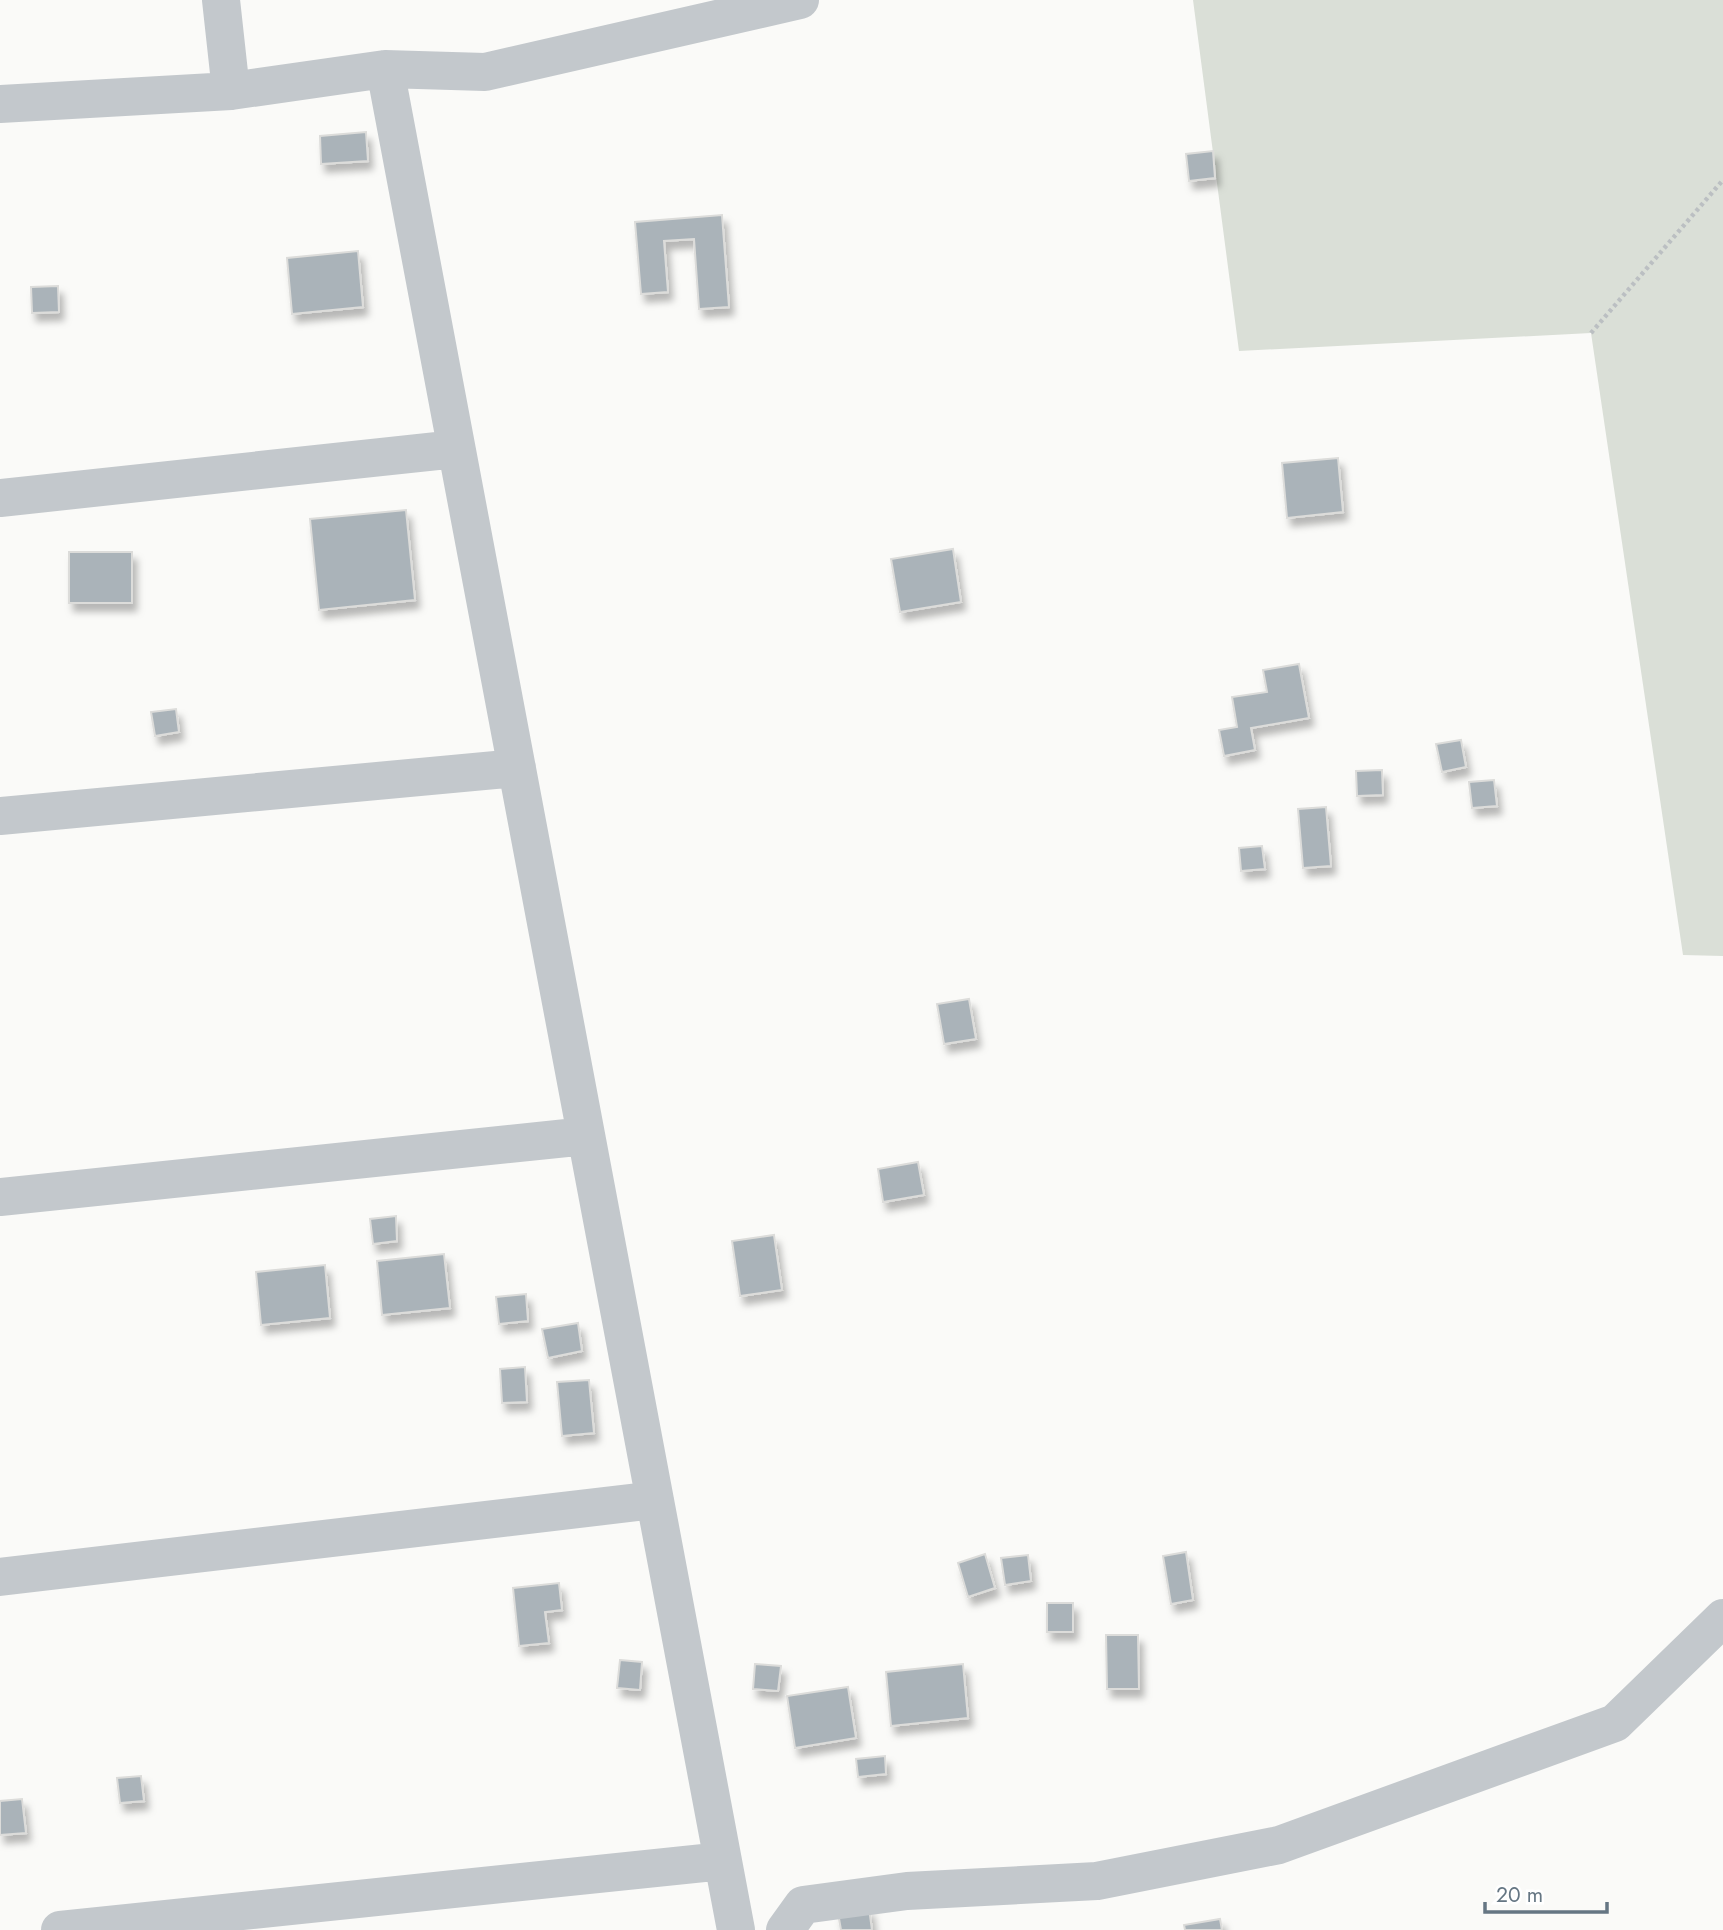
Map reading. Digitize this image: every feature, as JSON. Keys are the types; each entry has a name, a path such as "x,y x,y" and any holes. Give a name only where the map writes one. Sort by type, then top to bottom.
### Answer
{"street":[{"path":"221,0 231,91"},
{"path":"0,104 231,91 386,69 485,72 800,0"},
{"path":"386,69 736,1930"},
{"path":"0,498 456,449"},
{"path":"0,816 517,768"},
{"path":"0,1197 586,1136"},
{"path":"0,1577 655,1500"},
{"path":"785,1930 803,1905 907,1891 1097,1881 1279,1845 1615,1723 1723,1618"},
{"path":"60,1930 723,1861"}],"path":[{"path":"1591,333 1723,180"}],"shaded area":[{"path":"1193,0 1723,0 1723,956 1683,955 1591,333 1239,351"}],"building":[{"path":"366,132 368,161 321,164 320,136"},
{"path":"1213,151 1215,178 1189,181 1186,154"},
{"path":"722,215 729,307 699,309 694,239 664,241 668,292 641,294 635,222"},
{"path":"358,251 363,307 292,314 287,258"},
{"path":"58,286 59,312 32,313 31,287"},
{"path":"1338,458 1343,512 1287,518 1282,463"},
{"path":"406,510 415,600 319,610 310,519"},
{"path":"953,549 961,602 900,612 891,559"},
{"path":"69,552 132,552 132,603 69,603"},
{"path":"1299,664 1309,718 1251,728 1255,750 1224,756 1219,730 1237,727 1232,697 1267,692 1263,670"},
{"path":"176,709 179,732 155,736 151,712"},
{"path":"1461,740 1466,767 1442,772 1436,744"},
{"path":"1382,770 1383,795 1357,796 1356,771"},
{"path":"1494,780 1497,806 1472,808 1469,782"},
{"path":"1326,807 1331,866 1303,868 1298,809"},
{"path":"1262,846 1265,869 1241,871 1239,848"},
{"path":"969,999 976,1039 944,1044 937,1004"},
{"path":"918,1162 924,1195 883,1202 878,1169"},
{"path":"396,1216 397,1241 373,1244 370,1219"},
{"path":"774,1235 782,1290 740,1296 732,1241"},
{"path":"444,1254 450,1308 382,1315 377,1261"},
{"path":"325,1265 330,1318 261,1325 256,1272"},
{"path":"526,1294 528,1321 499,1324 496,1297"},
{"path":"578,1323 582,1351 548,1358 542,1329"},
{"path":"525,1367 527,1402 502,1403 500,1369"},
{"path":"589,1380 594,1433 562,1436 557,1382"},
{"path":"1186,1552 1193,1600 1171,1604 1163,1556"},
{"path":"985,1554 995,1588 968,1597 958,1563"},
{"path":"1028,1555 1031,1581 1005,1585 1001,1558"},
{"path":"559,1583 562,1610 545,1612 549,1643 519,1646 513,1588"},
{"path":"1047,1603 1073,1603 1073,1632 1047,1632"},
{"path":"1106,1635 1138,1635 1139,1689 1107,1689"},
{"path":"620,1660 642,1662 640,1690 617,1688"},
{"path":"755,1664 781,1666 778,1691 753,1689"},
{"path":"963,1664 968,1718 891,1726 886,1672"},
{"path":"848,1687 856,1738 795,1748 787,1696"},
{"path":"885,1756 886,1774 858,1777 856,1759"},
{"path":"141,1776 144,1801 120,1803 117,1778"},
{"path":"22,1799 26,1833 0,1835 0,1801"},
{"path":"869,1908 872,1930 841,1930 838,1913"},
{"path":"1220,1919 1222,1930 1185,1930 1184,1925"}]}
